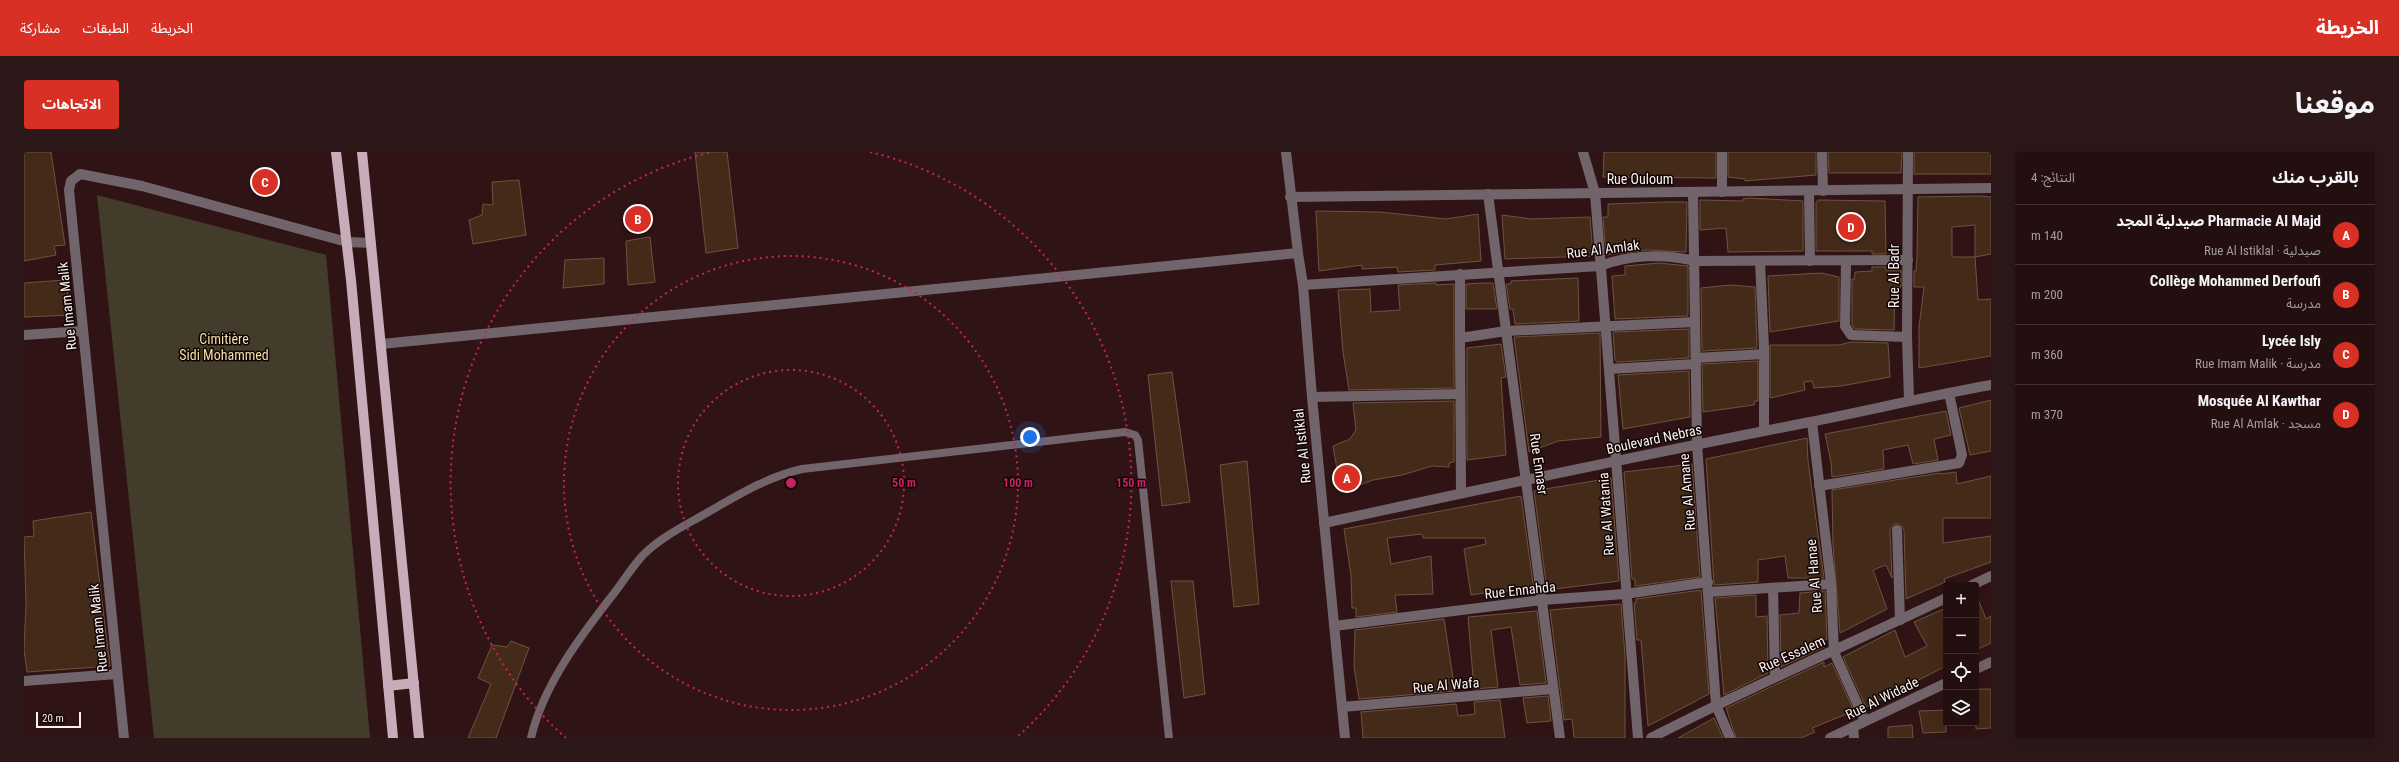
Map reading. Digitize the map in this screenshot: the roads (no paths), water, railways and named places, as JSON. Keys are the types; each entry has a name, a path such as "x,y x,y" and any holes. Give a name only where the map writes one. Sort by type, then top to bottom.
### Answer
{"main road":[{"path":"336,152 347,242 393,738"},
{"path":"362,152 419,738"},
{"path":"388,686 414,684"}],"street":[{"name":"Rue Al Istiklal","path":"1286,152 1290,197 1303,285 1312,397 1345,738"},
{"name":"Rue Al Watania","path":"1583,152 1595,193 1617,461 1625,594 1638,738"},
{"path":"1722,152 1722,192"},
{"path":"1822,152 1822,191"},
{"name":"Rue Al Badr","path":"1908,152 1907,337 1909,400"},
{"name":"Rue Imam Malik","path":"124,738 69,190 71,181 80,174 142,186 347,242 371,243"},
{"name":"Rue Ouloum","path":"1290,197 1991,188"},
{"path":"1809,191 1810,261"},
{"name":"Rue Al Amane","path":"1693,193 1697,444 1709,587 1716,705 1730,738"},
{"name":"Rue Ennasr","path":"1488,194 1560,738"},
{"path":"381,344 1298,253"},
{"name":"Rue Al Amlak","path":"1303,285 1600,266 1627,258 1674,257 1695,261 1908,260"},
{"path":"1760,261 1764,354 1764,431"},
{"path":"1846,261 1845,326 1847,332 1851,335 1907,337"},
{"path":"1460,274 1461,493"},
{"path":"1460,338 1506,331 1605,325 1696,322"},
{"path":"24,335 83,331"},
{"path":"1609,370 1764,354"},
{"name":"Boulevard Nebras","path":"1324,523 1697,444 1812,422 1909,400 1991,385"},
{"path":"1819,486 1958,463 1962,455 1949,393"},
{"path":"1312,397 1460,394"},
{"name":"Rue Al Hanae","path":"1812,422 1831,584 1834,652 1865,721"},
{"path":"1897,530 1900,620"},
{"path":"1978,582 1991,576"},
{"name":"Rue Ennahda","path":"1334,626 1542,600 1709,587 1773,588 1831,584"},
{"path":"1773,588 1775,677"},
{"name":"Rue Essalem","path":"1651,738 1775,677 1834,652 1943,599"},
{"path":"1979,668 1991,662"},
{"path":"24,681 117,674"},
{"name":"Rue Al Widade","path":"1830,738 1943,684"},
{"name":"Rue Al Wafa","path":"1342,707 1553,688"},
{"path":"1853,727 1854,738"}],"lane":[{"path":"531,738 542,704 553,680 598,614 643,556 664,537 752,487 780,474 802,469 1126,432 1135,435 1138,440 1169,738"}],"place":[{"name":"Lycée Isly","path":"265,182"},
{"name":"Collège Mohammed Derfoufi","path":"638,219"},
{"name":"Mosquée Al Kawthar","path":"1851,227"},
{"name":"Pharmacie Al Majd صيدلية المجد","path":"1347,478"}],"park label":[{"name":"Cimitière Sidi Mohammed","path":"224,348"}]}
